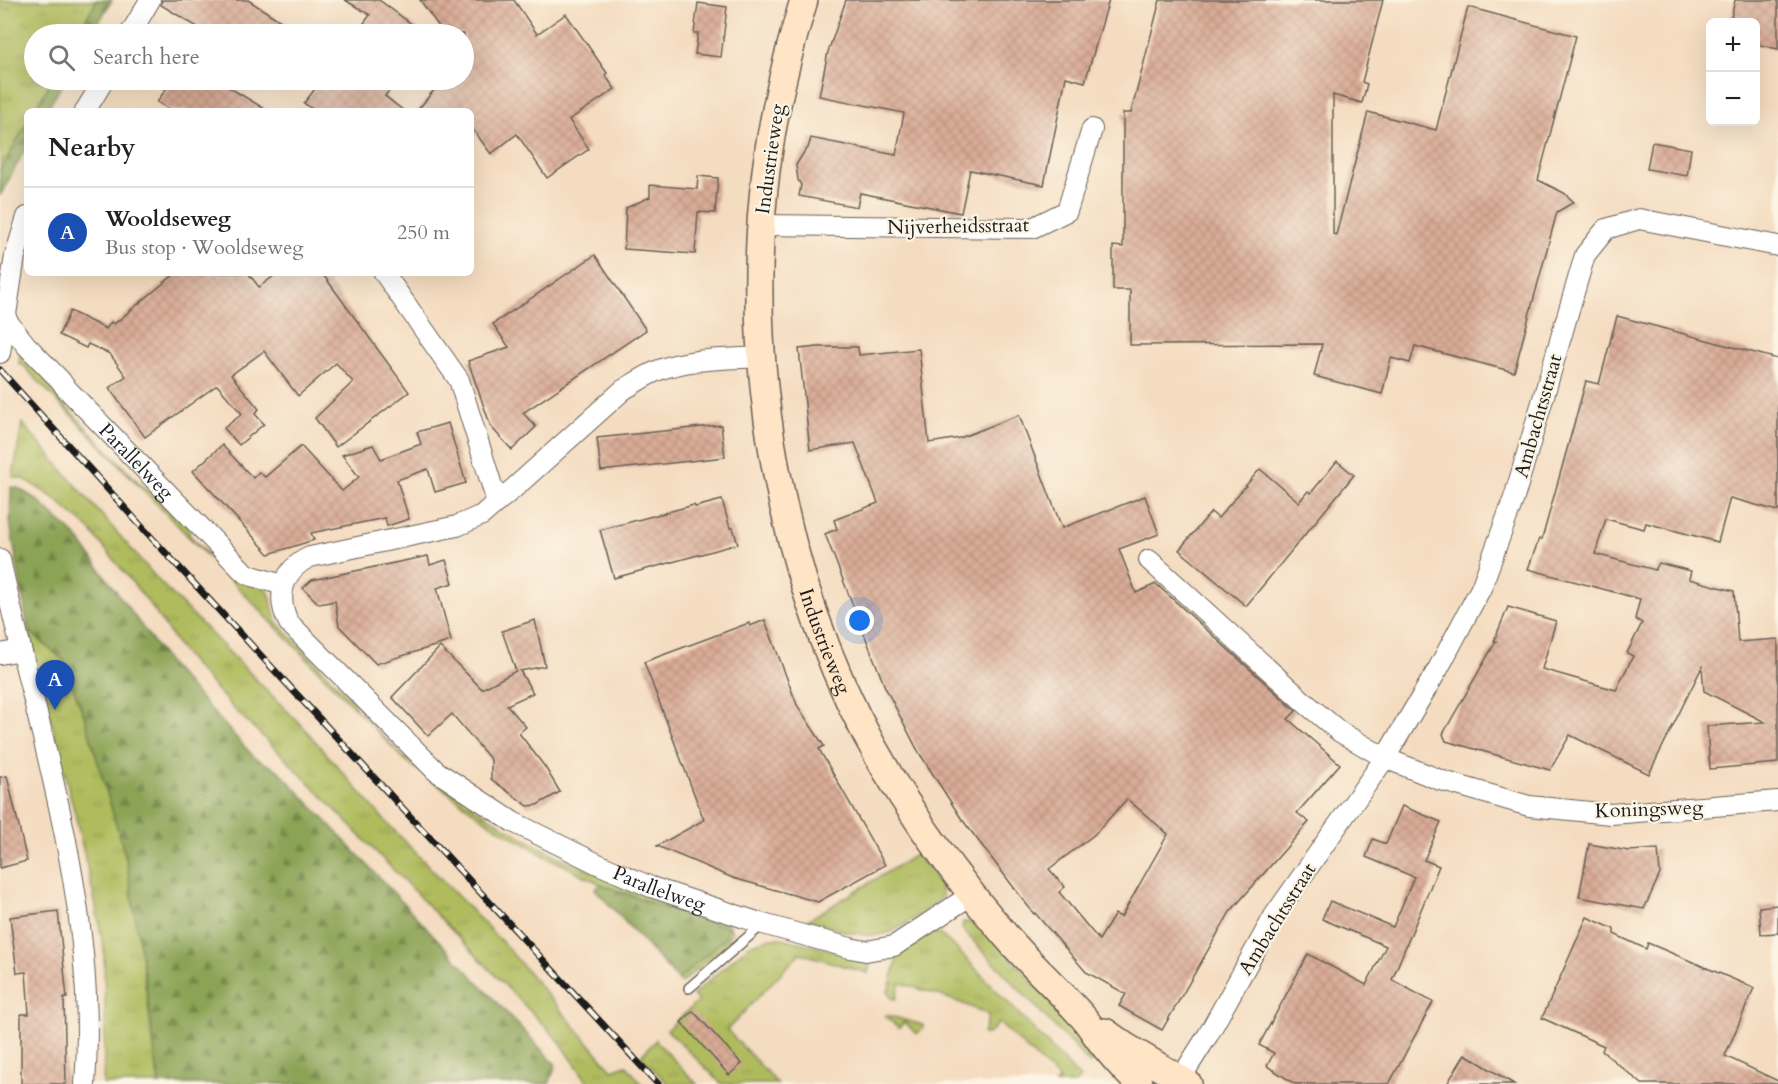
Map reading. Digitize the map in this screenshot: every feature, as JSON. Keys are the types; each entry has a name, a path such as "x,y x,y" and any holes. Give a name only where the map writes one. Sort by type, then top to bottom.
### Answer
{"street":[{"path":"136,24 150,0"},
{"name":"Industrieweg","path":"804,0 789,49 777,106 766,170 761,225 759,321 761,357 778,478 790,531 816,616 857,715 902,795 971,895"},
{"path":"87,108 98,90"},
{"name":"Nijverheidsstraat","path":"761,225 1032,228 1067,211 1092,129"},
{"name":"Ambachtsstraat","path":"1182,1083 1274,916 1385,758 1438,669 1481,588 1514,498 1585,255 1606,229 1639,219 1778,246"},
{"path":"0,353 15,255 24,226"},
{"path":"386,276 459,380 497,502"},
{"name":"Parallelweg","path":"4,317 26,345 65,387 244,572 283,585 281,599 283,612 289,623 404,741 444,777 513,822 597,864 651,887 763,924 866,951 894,946 971,895"},
{"path":"283,585 292,568 310,557 457,526 482,515 623,390 642,378 661,369 685,364 761,357"},
{"path":"0,559 77,895 86,968 88,1055 86,1084"},
{"path":"1149,560 1304,702 1340,732 1385,758"},
{"path":"0,654 21,650"},
{"name":"Koningsweg","path":"1385,758 1440,780 1529,806 1611,814 1778,801"},
{"path":"971,895 1038,971 1084,1017 1110,1052 1139,1084"},
{"path":"1084,1017 1182,1083"}],"lane":[{"path":"689,988 763,924"}],"green space":[{"path":"0,0 97,0 83,24 24,24 24,90 46,90 36,108 24,108 24,128 0,171"},
{"path":"97,0 112,0 98,24 83,24"},
{"path":"46,90 59,90 48,108 36,108"},
{"path":"24,128 24,152 0,196 0,171"},
{"path":"20,351 58,386 58,398 144,488 154,488 190,527 189,535 228,575 252,581 268,591 278,623 404,758 411,759 492,819 536,845 599,875 727,922 732,932 723,947 681,983 678,980 725,938 650,902 601,884 545,856 489,823 407,762 22,364 19,364"},
{"path":"22,423 159,581 304,728 386,822 504,944 612,1070 626,1065 642,1084 589,1084 560,1042 284,757 234,709 184,654 149,603 89,529 51,496 24,479 13,477"},
{"path":"11,487 18,488 36,499 76,536 170,665 255,758 278,770 556,1065 549,1084 159,1084 126,858 85,718 63,660 28,630 10,523"},
{"path":"28,630 63,660 85,718 115,817 126,858 159,1084 103,1084 104,949 74,810"},
{"path":"917,854 940,883 942,896 903,926 881,935 870,935 849,932 808,920"},
{"path":"601,884 650,903 729,927 725,938 678,980 595,889"},
{"path":"963,922 970,922 983,928 1097,1049 1090,1064 962,929"},
{"path":"932,933 940,934 956,948 1080,1078 1075,1084 1055,1084 1059,1079 999,1023 988,1034 983,1034 989,1015 945,997 900,983 896,999 891,998 888,992 899,953"},
{"path":"771,938 781,938 870,959 868,973 800,953 727,1030 778,1084 722,1084 667,1030 698,1001 693,995 749,945"},
{"path":"885,1016 923,1025 923,1028 917,1034 904,1022 899,1028"},
{"path":"656,1040 697,1084 668,1084 641,1056"}],"building":[{"path":"162,0 248,0 285,24 193,24 161,5"},
{"path":"345,0 379,0 411,24 363,24 370,15"},
{"path":"420,0 514,0 537,34 566,14 607,73 605,75 615,89 569,120 589,149 547,178 517,134 491,154 474,131 474,108 419,108 434,90 474,90 474,24 437,24"},
{"path":"846,0 1109,0 1085,82 1066,77 1044,185 970,170 961,213 860,193 857,207 799,196 801,185 796,165 808,148 811,138 896,155 904,113 819,96 828,52"},
{"path":"1160,0 1383,0 1362,82 1367,84 1362,103 1333,95 1333,234 1336,235 1368,112 1436,130 1468,7 1576,36 1538,180 1564,193 1574,202 1557,212 1514,372 1415,346 1410,363 1391,358 1382,394 1314,376 1322,344 1130,345 1130,290 1113,290 1113,246 1123,247 1123,113 1131,113"},
{"path":"1735,0 1778,0 1778,49 1760,45 1760,18 1731,18"},
{"path":"698,3 727,7 721,57 695,54 698,33 694,33"},
{"path":"165,90 233,90 263,108 167,108 157,102"},
{"path":"314,90 390,90 385,96 400,108 311,108 304,103"},
{"path":"1652,142 1691,149 1687,176 1647,169"},
{"path":"698,176 718,178 715,213 698,212 695,254 624,249 626,208 650,197 650,185 697,189"},
{"path":"595,255 646,330 523,413 536,427 512,450 491,427 468,361 509,347 493,324"},
{"path":"172,276 250,276 259,287 274,276 324,276 409,392 336,447 315,418 353,382 336,363 298,396 264,351 231,375 259,409 255,414 264,424 239,445 224,428 242,414 217,385 145,437 109,388 126,376 110,354 88,344 86,348 59,335 70,311 106,329 111,322 114,324"},
{"path":"1617,316 1778,359 1778,511 1730,498 1718,542 1646,523 1644,529 1606,519 1595,554 1655,570 1659,563 1691,571 1689,579 1734,591 1738,642 1778,639 1778,763 1710,769 1707,726 1765,722 1704,691 1702,667 1649,774 1570,735 1550,770 1446,741 1443,734 1496,641 1494,641 1508,607 1556,621 1542,669 1616,690 1633,656 1627,653 1642,623 1635,619 1640,599 1528,569 1539,539 1542,539 1586,381 1599,384"},
{"path":"858,347 859,355 919,349 929,443 960,438 1019,415 1062,528 1145,496 1159,534 1119,549 1136,593 1156,584 1296,711 1288,719 1340,764 1297,813 1309,822 1230,912 1162,1030 1119,1006 1126,994 1086,972 1034,914 961,818 918,751 885,687 825,534 837,529 834,520 878,503 855,443 810,450 799,349","holes":["1127,799 1168,834 1121,917 1115,914 1099,940 1059,892 1065,887 1049,869 1095,834"]},
{"path":"448,423 466,483 435,492 428,469 397,480 409,519 387,526 385,518 311,533 314,540 269,554 193,471 222,445 253,478 259,472 265,477 301,446 342,491 359,477 342,455 373,445 381,459 421,444 417,432"},
{"path":"721,425 725,457 601,471 597,438"},
{"path":"1337,461 1354,475 1246,606 1179,550 1211,512 1218,518 1260,469 1299,502 1308,491 1311,493"},
{"path":"722,500 730,528 733,528 738,544 614,578 600,530 694,505 695,507"},
{"path":"428,556 430,565 446,560 453,583 437,588 451,641 376,664 339,626 335,601 319,604 303,588 312,580"},
{"path":"535,620 545,666 520,671 533,693 507,705 526,727 519,733 545,767 560,792 537,805 528,806 491,779 491,760 452,714 428,736 392,697 440,647 482,689 516,671 502,631"},
{"path":"765,620 797,705 824,746 819,749 885,865 818,902 733,878 657,846 704,820 644,662 749,623 750,626"},
{"path":"7,776 27,861 0,868 0,777"},
{"path":"1402,806 1441,822 1424,860 1439,866 1392,980 1433,1002 1389,1084 1295,1084 1267,1066 1274,1053 1259,1045 1308,954 1366,985 1386,946 1322,919 1330,901 1393,927 1414,877 1366,857 1373,839 1386,844"},
{"path":"1589,844 1629,851 1658,849 1660,874 1644,909 1579,897"},
{"path":"1778,905 1778,933 1761,934 1759,907"},
{"path":"58,911 67,998 64,998 66,1084 21,1084 21,1014 29,1014 26,972 17,973 10,917"},
{"path":"1587,917 1614,929 1614,934 1646,949 1648,943 1754,988 1725,1056 1778,1081 1778,1084 1642,1084 1602,1051 1604,1046 1542,1018"},
{"path":"693,1011 742,1064 729,1075 681,1022"},
{"path":"1465,1054 1514,1084 1447,1084"}],"railway":[{"path":"0,370 151,537 658,1084"}],"place":[{"name":"Wooldseweg","path":"55,710"}]}
